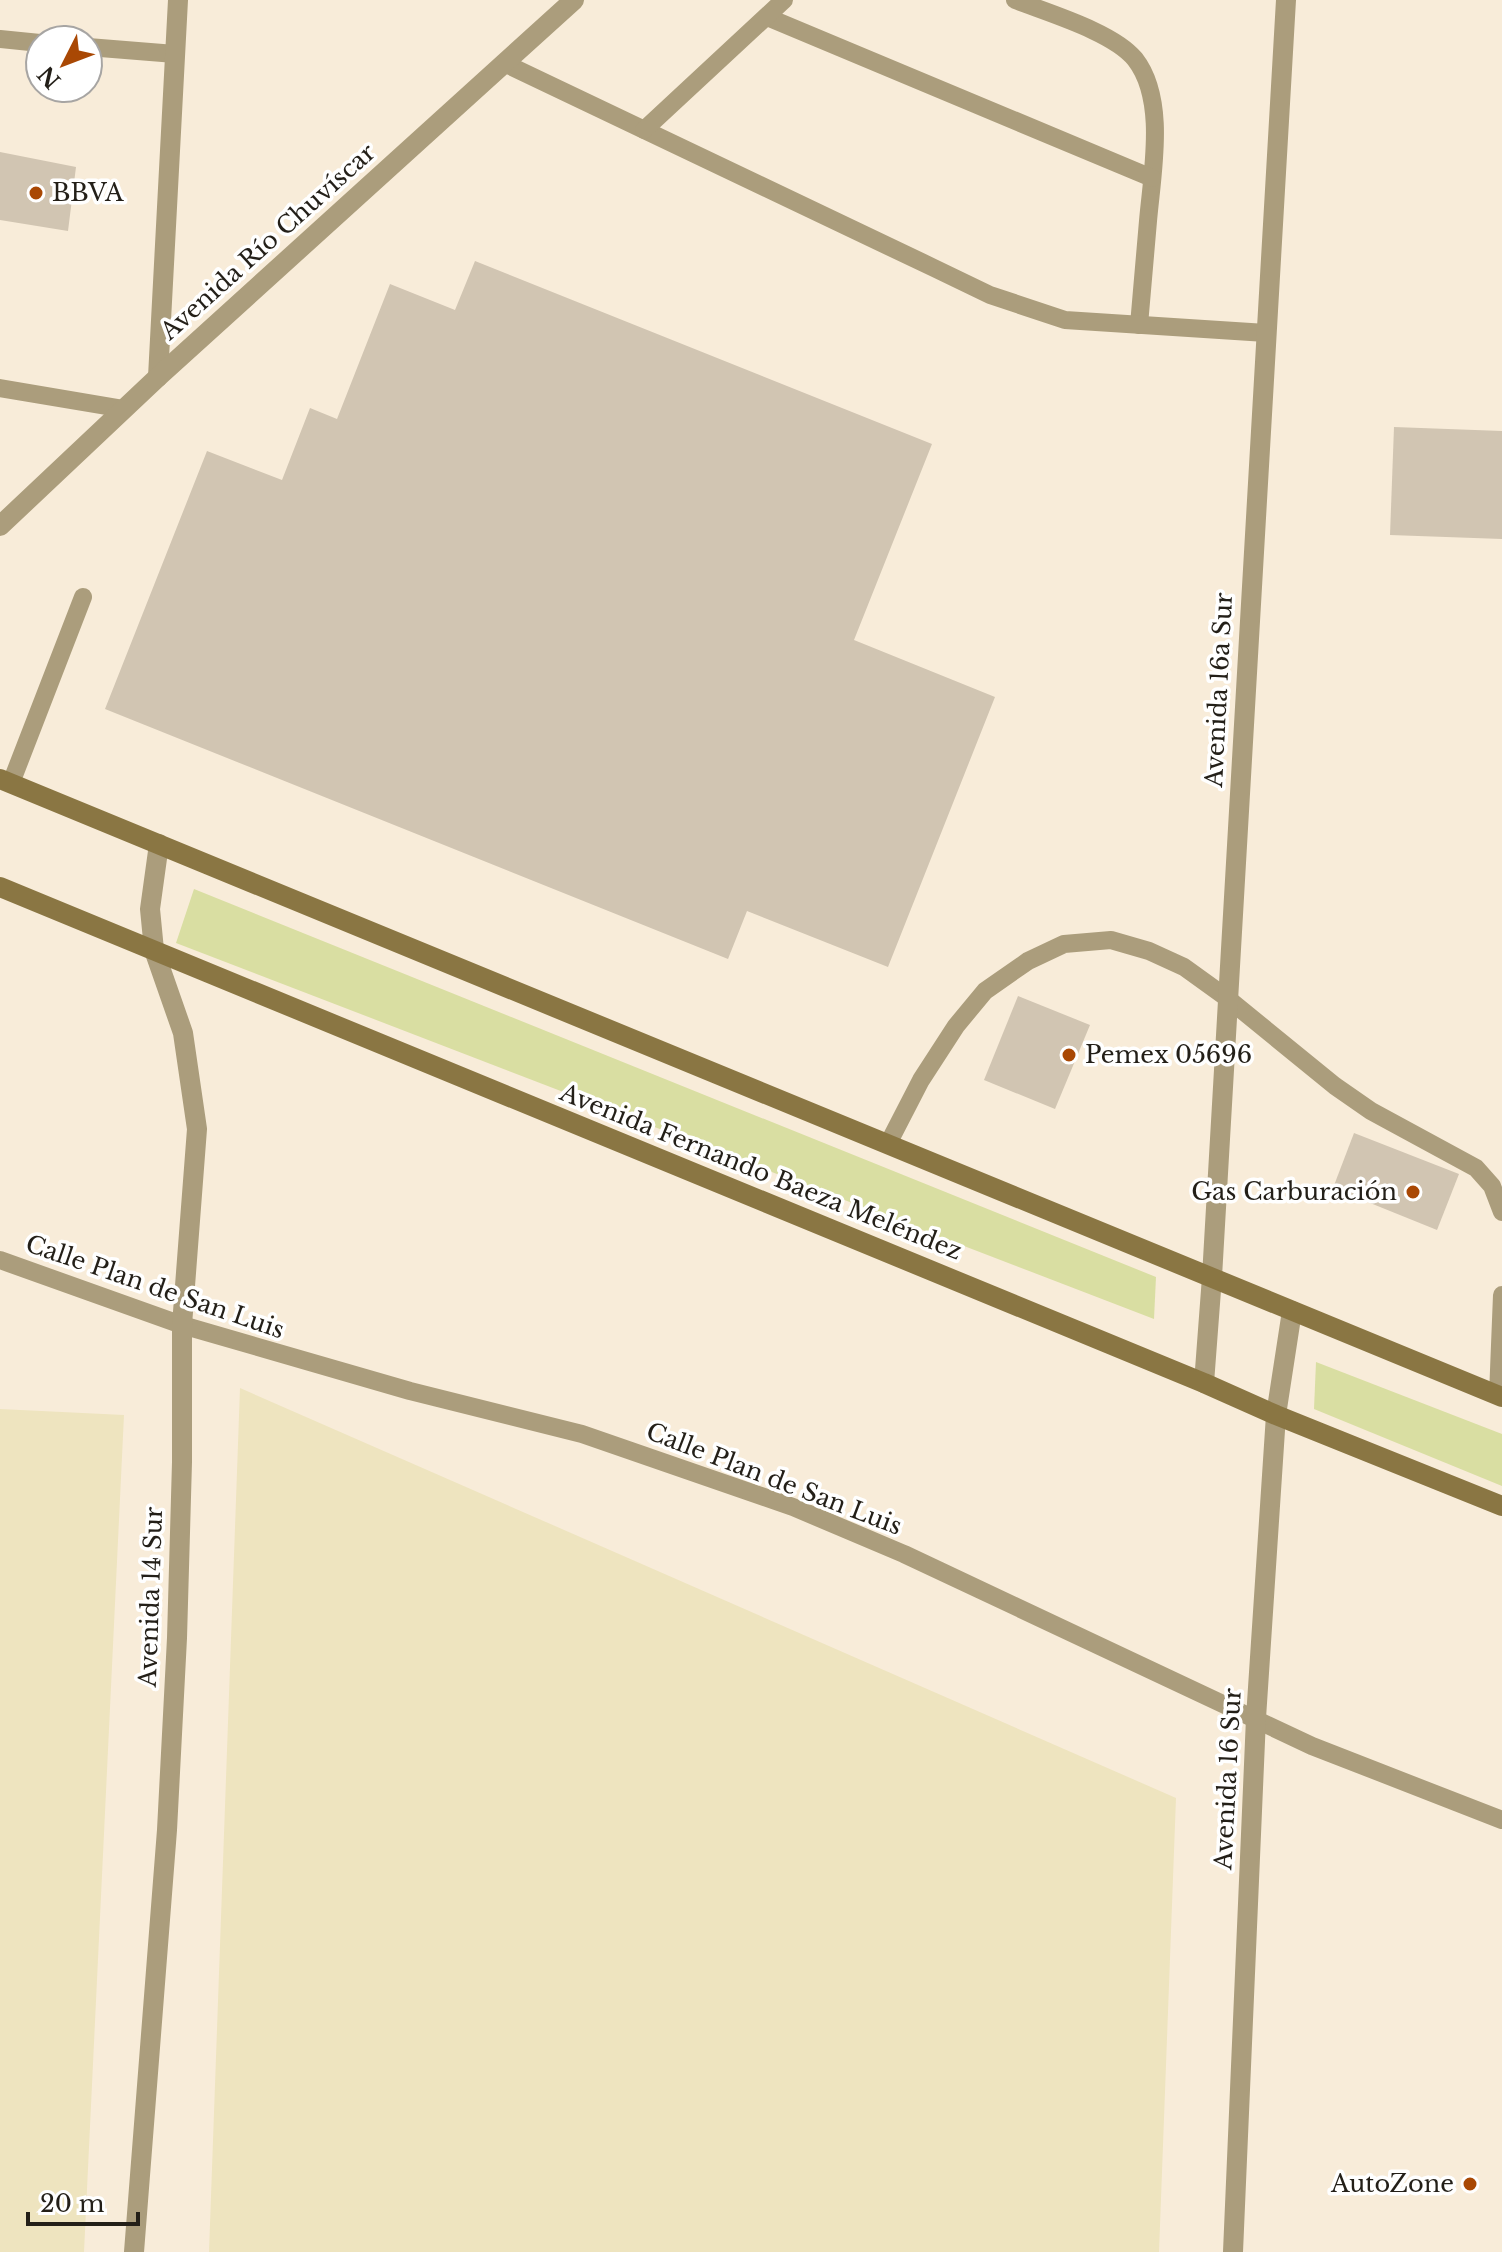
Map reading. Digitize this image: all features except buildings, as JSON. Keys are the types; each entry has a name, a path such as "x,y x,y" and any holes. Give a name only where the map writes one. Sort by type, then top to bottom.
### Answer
{"main road":[{"path":"5,781 1500,1396"},
{"name":"Avenida Fernando Baeza Meléndez","path":"0,887 1502,1506"}],"street":[{"path":"158,377 178,0"},
{"name":"Avenida Río Chuvíscar","path":"0,526 158,377 574,0"},
{"name":"Avenida 16a Sur","path":"1204,1383 1286,0"},
{"name":"Avenida 14 Sur","path":"134,2252 167,1830 177,1638 182,1325 197,1129 183,1033 154,950 150,909 159,844"},
{"name":"Avenida 16 Sur","path":"1233,2252 1256,1718 1276,1415 1292,1311"}],"lane":[{"path":"644,130 784,0"},
{"path":"1015,0 1101,34 1123,48 1135,60 1146,79 1156,134 1139,325"},
{"path":"767,17 1152,178"},
{"path":"0,39 24,41"},
{"path":"104,48 175,54"},
{"path":"504,63 990,295 1065,320 1266,333"},
{"path":"0,388 124,409"},
{"path":"5,781 83,597"},
{"path":"888,1144 921,1080 956,1026 985,991 1028,961 1064,944 1111,940 1149,951 1184,967 1371,1111 1476,1168 1492,1186 1502,1212"},
{"name":"Calle Plan de San Luis","path":"0,1260 182,1325 410,1391 582,1434 739,1487 904,1554 1312,1746 1502,1820"},
{"path":"1500,1396 1502,1295"}],"green space":[{"path":"194,889 1156,1277 1154,1319 176,943"},
{"path":"1316,1362 1502,1434 1502,1486 1314,1409"}],"sand":[{"path":"240,1388 1176,1798 1159,2252 209,2252"},
{"path":"0,1409 124,1415 84,2252 0,2252"}],"place":[{"name":"BBVA","path":"36,193"},
{"name":"Pemex 05696","path":"1069,1055"},
{"name":"Gas Carburación","path":"1413,1192"},
{"name":"AutoZone","path":"1470,2184"}]}
